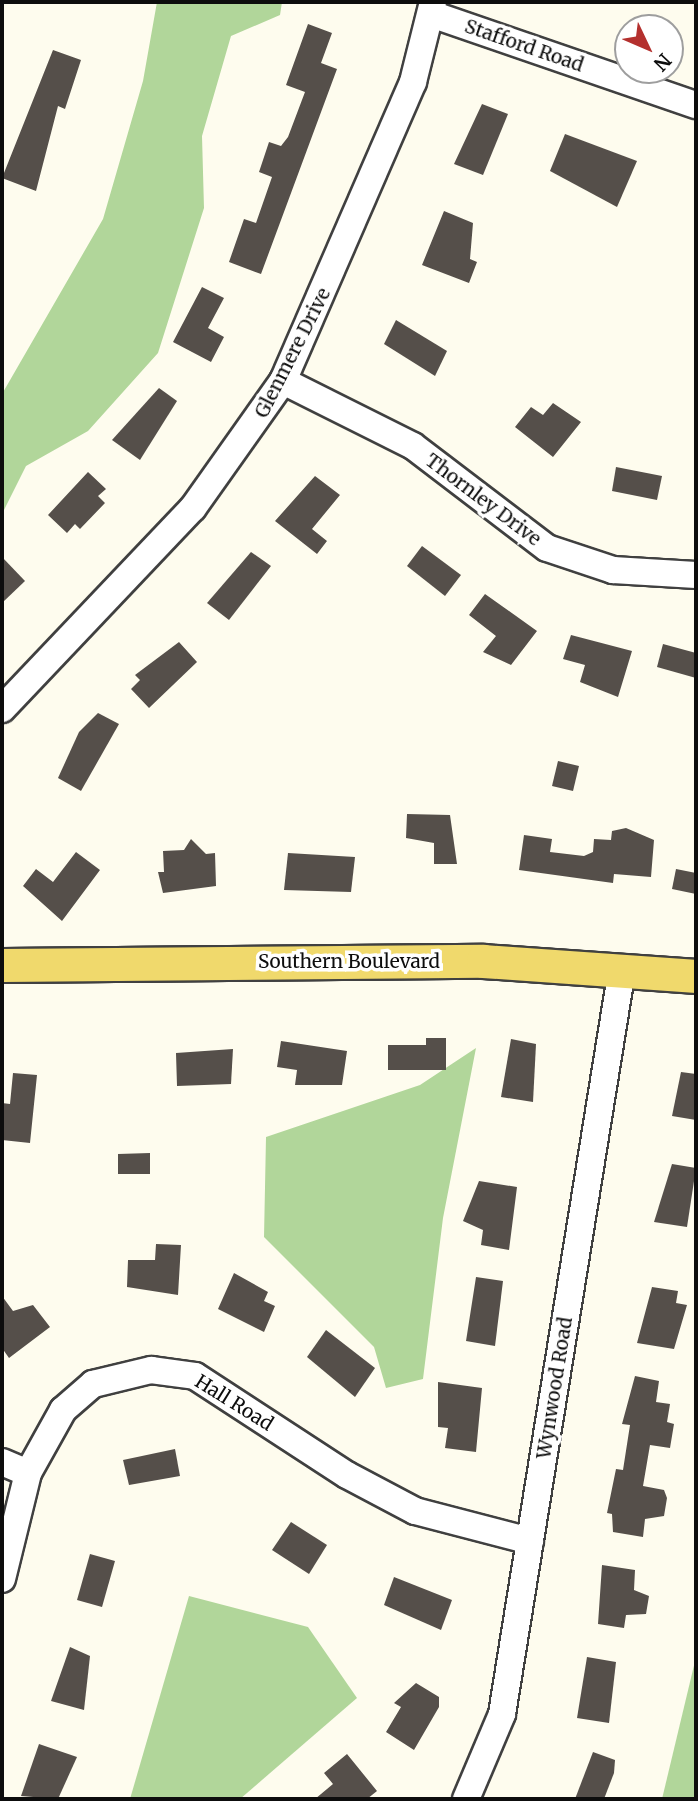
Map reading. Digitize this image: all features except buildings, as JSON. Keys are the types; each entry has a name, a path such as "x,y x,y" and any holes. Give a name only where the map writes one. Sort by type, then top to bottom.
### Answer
{"main road":[{"name":"Southern Boulevard","path":"2,965 469,961 696,976"}],"street":[{"name":"Stafford Road","path":"432,8 696,105"},
{"name":"Glenmere Drive","path":"2,709 193,508 283,381 413,82 432,8"},
{"name":"Thornley Drive","path":"283,381 413,446 547,548 613,570 696,575"},
{"name":"Wynwood Road","path":"467,1799 495,1742 622,970"},
{"name":"Hall Road","path":"2,1579 29,1473 63,1410 93,1384 129,1372 175,1371 217,1389 384,1496 447,1523 530,1541"},
{"path":"2,1462 29,1473"}],"green space":[{"path":"157,2 282,2 280,15 231,36 202,136 204,208 158,353 88,431 26,466 2,514 2,394 103,219 143,81"},
{"path":"476,1048 443,1218 423,1379 386,1388 374,1347 264,1237 266,1137 420,1085"},
{"path":"189,1596 308,1627 357,1698 240,1799 130,1799"},
{"path":"696,1657 696,1799 662,1799"}]}
